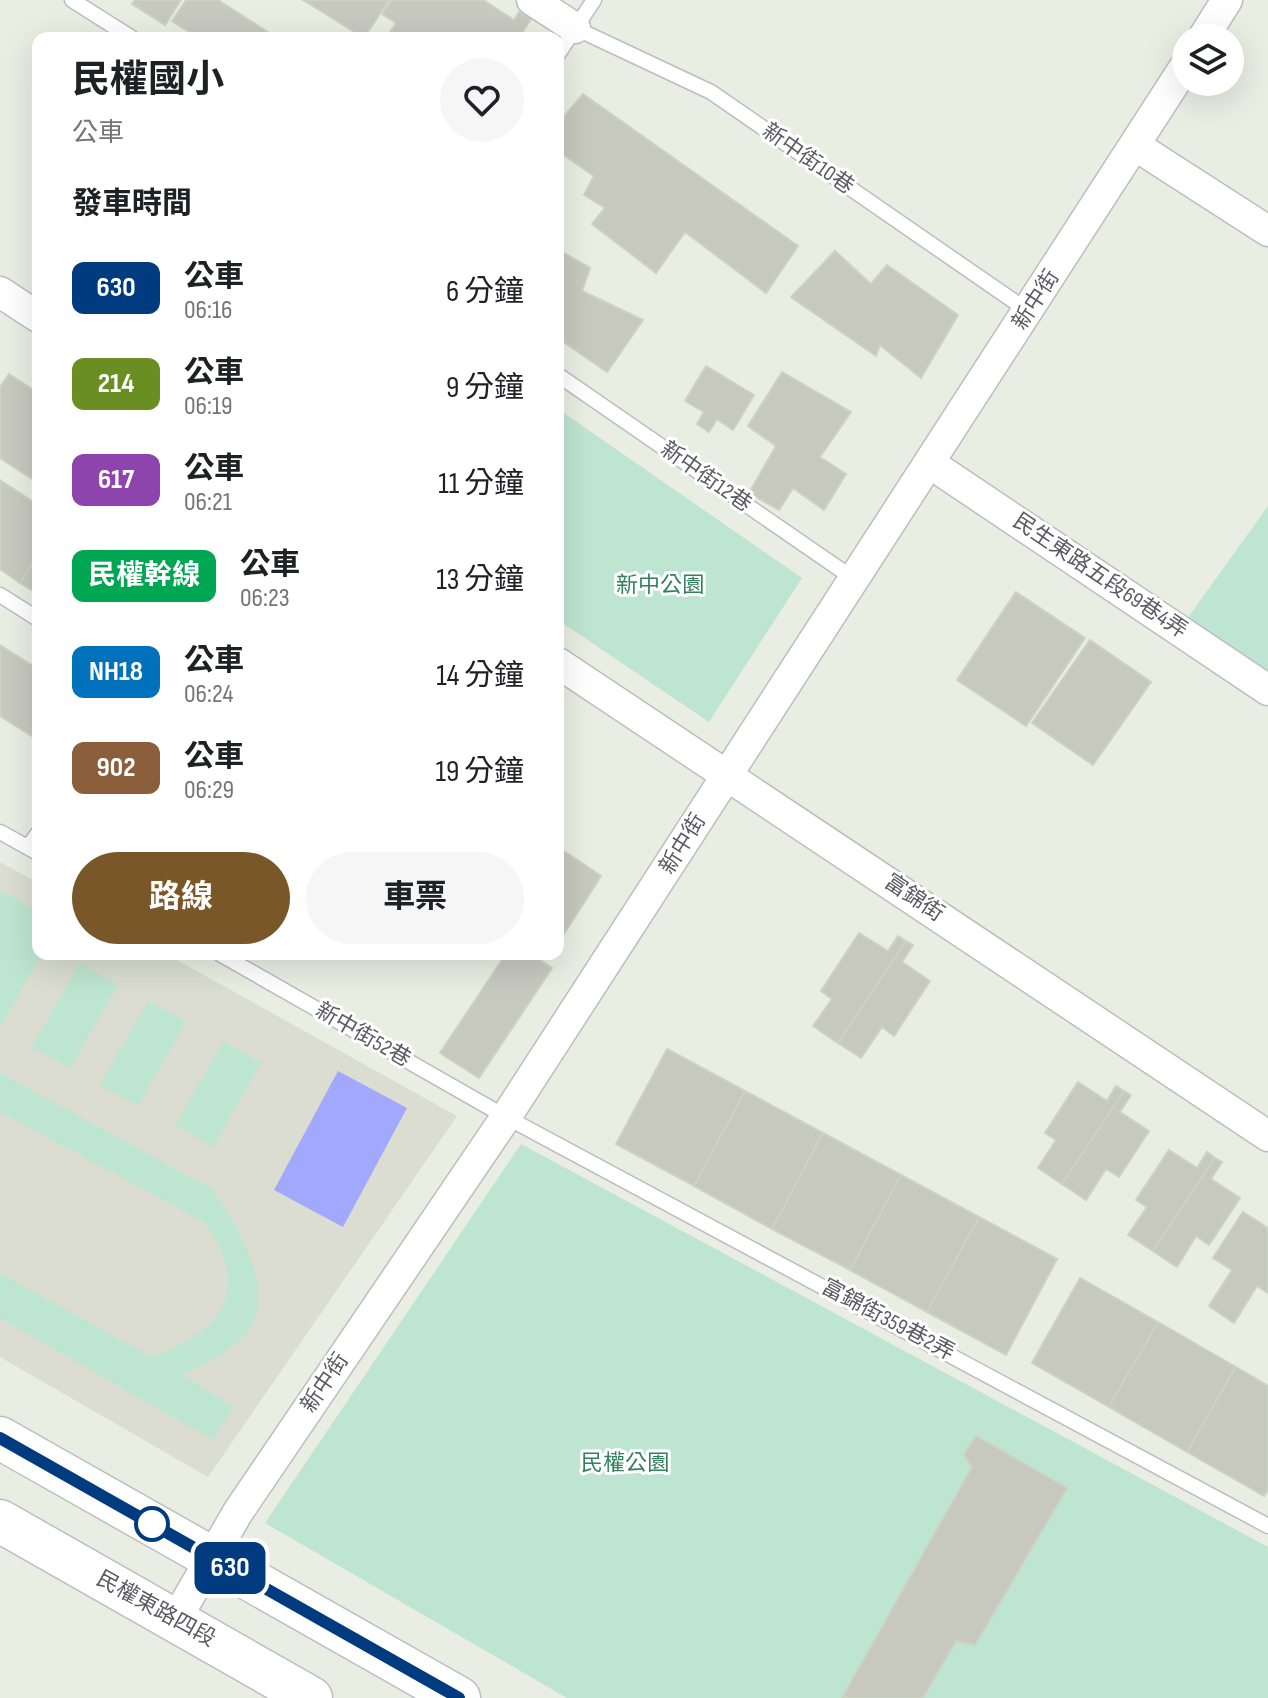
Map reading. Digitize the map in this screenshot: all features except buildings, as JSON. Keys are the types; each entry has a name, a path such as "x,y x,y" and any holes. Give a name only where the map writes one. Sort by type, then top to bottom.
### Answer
{"main road":[{"path":"0,1438 459,1698"},
{"name":"民權東路四段","path":"0,1521 311,1698"}],"street":[{"path":"532,0 575,28"},
{"path":"1212,24 1227,0"},
{"name":"新中街","path":"176,1619 256,1485 506,1117 1172,88"},
{"path":"1136,146 1268,231"},
{"path":"0,292 32,313"},
{"name":"民生東路五段69巷4弄","path":"931,464 1268,690"},
{"name":"富錦街","path":"564,667 1268,1136"}],"lane":[{"path":"72,0 123,32"},
{"path":"564,45 594,0"},
{"name":"新中街10巷","path":"575,28 711,92 1028,311"},
{"name":"新中街12巷","path":"564,379 854,579"},
{"path":"0,595 32,615"},
{"path":"0,832 32,849"},
{"name":"新中街52巷","path":"231,960 506,1117"},
{"name":"富錦街359巷2弄","path":"506,1117 1268,1526"}],"shaded area":[{"path":"0,862 32,880 32,960 177,960 457,1116 208,1477 0,1357"}],"green space":[{"name":"新中公園","path":"564,413 802,578 709,722 564,624"},
{"path":"1268,506 1268,689 1179,630"},
{"path":"0,890 32,909 32,960 39,960 0,1027"},
{"path":"80,963 118,985 70,1068 32,1047"},
{"path":"148,1001 186,1022 138,1106 100,1085"},
{"path":"224,1041 261,1063 213,1147 175,1125"},
{"path":"0,1073 212,1189 232,1219 256,1275 257,1311 250,1328 237,1343 183,1375 233,1407 213,1440 0,1318 0,1273 151,1357 196,1335 212,1321 223,1306 228,1288 227,1269 219,1247 204,1222 0,1112"},
{"name":"民權公園","path":"521,1144 1268,1547 1268,1698 567,1698 265,1523"}],"water":[{"path":"338,1071 407,1108 343,1227 274,1190"}],"bus line":[{"name":"630","path":"0,1438 459,1698"}]}
